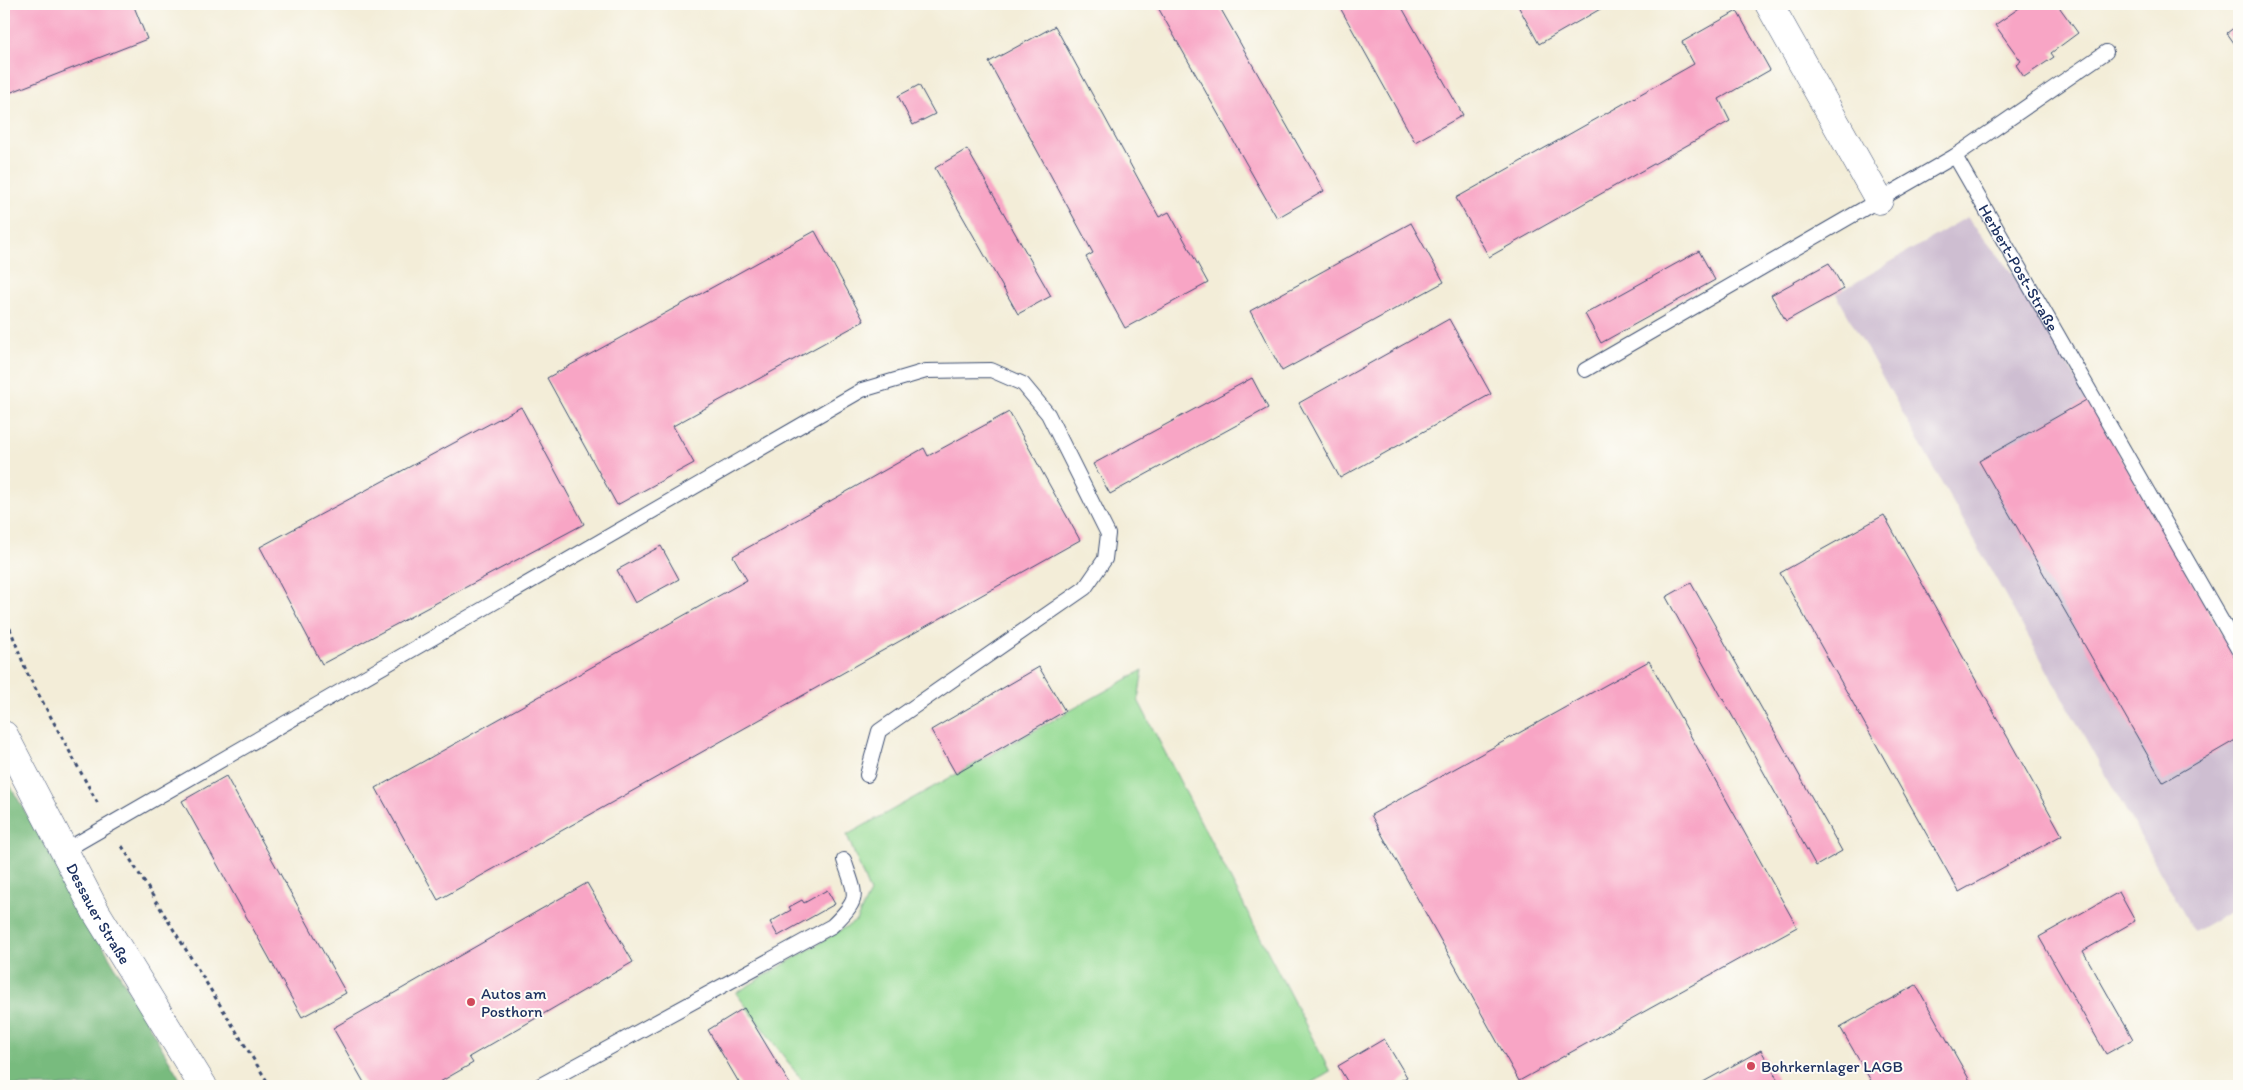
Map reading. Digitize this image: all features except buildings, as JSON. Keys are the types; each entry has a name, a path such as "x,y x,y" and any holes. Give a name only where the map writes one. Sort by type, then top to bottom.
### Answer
{"main road":[{"path":"1769,4 1879,200"},
{"name":"Dessauer Straße","path":"4,736 96,912 203,1086"}],"lane":[{"path":"1585,370 1954,156 2106,52"},
{"name":"Herbert-Post-Straße","path":"1954,156 2239,651"},
{"path":"64,850 862,390 926,371 991,370 1023,384 1048,414 1108,534 1105,559 1084,588 879,731 868,775"},
{"path":"539,1086 832,926 849,909 855,895 844,860"}],"path":[{"path":"4,613 27,673 109,824 270,1086"}],"shaded area":[{"path":"1967,217 2024,288 2239,665 2239,906 2194,932 1836,294"}],"green space":[{"path":"1143,670 1138,700 1330,1072 1307,1086 806,1086 736,993 856,921 870,893 847,835"},
{"path":"4,775 184,1086 4,1086"}],"place":[{"name":"Autos am Posthorn","path":"471,1002"},
{"name":"Bohrkernlager LAGB","path":"1751,1066"}]}
